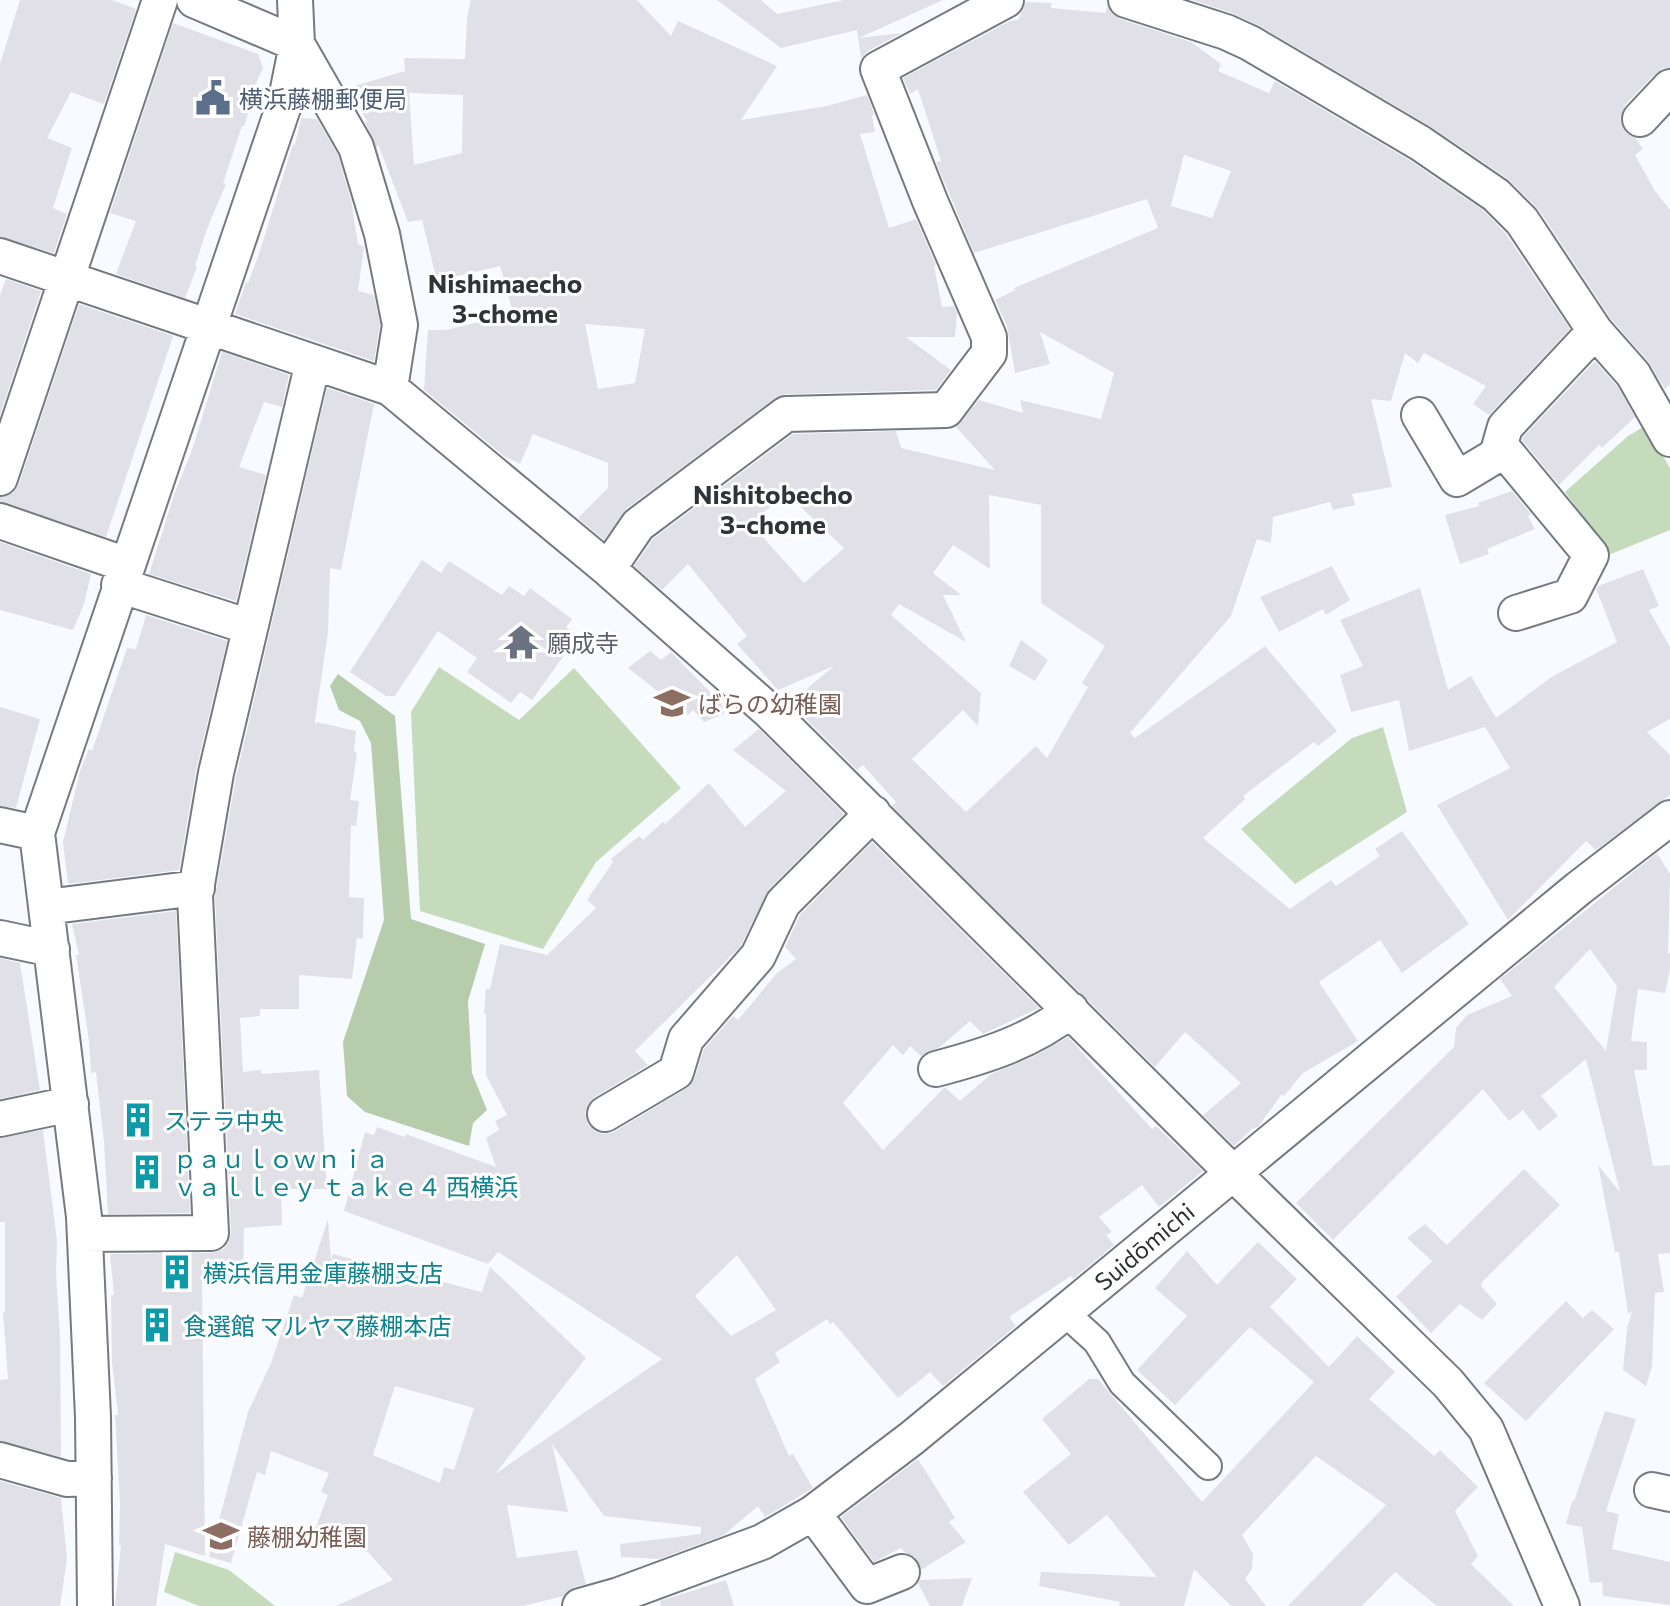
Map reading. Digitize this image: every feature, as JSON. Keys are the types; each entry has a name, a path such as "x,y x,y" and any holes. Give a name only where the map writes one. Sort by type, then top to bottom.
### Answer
{"street":[{"path":"0,478 160,0"},
{"path":"194,0 297,44 356,147 382,234 400,325 390,388"},
{"path":"95,1606 94,1478 85,1234 37,833 286,99 297,44 295,0"},
{"path":"608,569 638,525 786,414 946,410 989,353 989,337 878,69 1006,0"},
{"path":"1126,0 1226,32 1250,43 1460,169 1496,195 1522,221 1595,331 1633,374 1670,439"},
{"path":"1640,119 1670,87"},
{"path":"0,256 390,388 608,569 769,711 1448,1383 1486,1429 1562,1606"},
{"path":"1419,415 1457,479 1497,455 1505,427 1595,331"},
{"path":"85,1234 211,1233 197,888 216,773 313,362"},
{"path":"1500,445 1591,555 1570,596 1516,613"},
{"path":"0,521 250,627"},
{"path":"605,1114 676,1072 686,1039 758,956 783,903 873,813"},
{"name":"Suidōmichi","path":"580,1606 619,1595 762,1542 813,1513 895,1452 1579,888 1670,818"},
{"path":"0,825 37,833"},
{"path":"46,907 197,888"},
{"path":"0,938 52,949"},
{"path":"936,1069 1012,1046 1050,1027 1071,1010"},
{"path":"0,1119 71,1104"},
{"path":"1064,1312 1097,1342 1122,1383 1208,1466"},
{"path":"0,1460 67,1479 94,1478"},
{"path":"813,1513 867,1586 902,1572"}],"green space":[{"path":"1645,426 1670,468 1670,530 1611,554 1565,492 1628,436"},
{"path":"439,667 519,720 574,668 681,788 596,862 543,949 420,911 411,712"},
{"path":"338,674 395,716 411,919 485,944 468,1001 472,1073 487,1110 473,1123 469,1146 365,1112 347,1096 343,1042 384,920 371,743 360,721 339,710 330,686"},
{"path":"1383,727 1407,812 1295,884 1241,829 1352,738"},
{"path":"175,1552 229,1570 275,1606 199,1606 164,1592"}],"building":[{"path":"20,0 112,0 136,9 104,104 71,92 47,138 72,148 53,208 67,214 54,253 0,237 0,64"},
{"path":"471,0 637,0 671,36 678,21 777,66 741,120 827,106 867,95 874,114 875,132 860,134 889,228 916,219 936,265 942,307 954,306 957,313 955,337 906,337 951,370 936,390 786,394 775,398 626,509 604,540 578,518 608,488 608,463 533,434 520,464 504,456 424,390 428,330 446,330 487,320 512,309 500,266 437,281 422,220 408,222 378,144 377,149 365,122 368,122 352,96 361,91 351,91 351,87 405,71 404,58 465,59","holes":["409,93 463,95 462,153 414,165","585,324 645,329 635,383 598,389"]},
{"path":"717,0 761,0 777,14 844,0 943,0 859,38 902,33 861,58 857,30 781,48"},
{"path":"1192,0 1670,0 1670,68 1663,68 1651,78 1625,105 1620,118 1626,133 1635,138 1643,149 1635,155 1655,191 1670,210 1670,384 1665,389 1648,361 1611,319 1539,210 1508,179 1430,126 1260,26"},
{"path":"1026,2 1052,3 1051,8 1106,13 1107,5 1112,14 1120,19 1191,42 1221,64 1218,71 1269,93 1275,81 1409,160 1483,210 1506,234 1570,329 1489,415 1473,404 1486,386 1424,353 1418,363 1405,353 1391,401 1371,399 1392,487 1352,494 1355,505 1333,510 1330,502 1273,517 1271,543 1257,539 1231,616 1130,733 1135,738 1265,646 1337,731 1318,746 1314,742 1243,796 1245,799 1203,838 1290,909 1331,880 1336,886 1380,856 1375,849 1402,831 1469,924 1402,973 1380,940 1319,982 1358,1041 1303,1073 1284,1096 1282,1094 1258,1127 1234,1146 1203,1115 1241,1083 1185,1032 1155,1067 892,806 896,802 863,765 857,770 790,703 834,666 778,690 737,644 747,636 688,564 662,590 634,566 653,539 793,434 896,431 901,448 995,470 956,427 979,400 1023,413 1020,400 1101,419 1114,373 1040,332 1050,364 1015,373 1007,326 995,300 1014,288 1158,228 1147,199 974,253 936,162 941,161 918,89 910,94 903,78 1010,21 1018,20","holes":["1184,155 1231,171 1212,218 1171,206","787,494 844,548 804,583 750,523","989,495 1041,505 1041,603 1105,646 1082,683 1088,687 1047,758 1036,746 966,812 912,759 963,710 978,726 981,693 891,615 899,604 966,642 943,595 961,595 933,573 953,545 990,569"]},
{"path":"173,23 258,54 263,68 251,94 254,95 223,183 226,184 207,229 185,298 116,274 136,221 110,213"},
{"path":"301,118 317,119 338,155 351,200 358,244 364,247 358,291 374,295 380,325 374,361 235,314 259,254"},
{"path":"6,279 41,291 0,415 0,295"},
{"path":"79,304 173,336 106,537 0,502 0,497 13,493 19,484"},
{"path":"222,352 289,375 282,407 264,402 239,467 266,475 236,601 149,574"},
{"path":"1595,361 1617,386 1635,417 1602,448 1599,445 1559,485 1522,440"},
{"path":"327,388 374,404 341,570 330,568 328,632 315,721 316,725 317,722 356,731 354,752 357,753 350,800 359,801 356,826 351,825 349,897 364,898 363,939 357,938 352,979 299,975 299,1009 260,1009 260,1016 240,1018 243,1072 261,1070 261,1074 319,1070 327,1189 281,1189 282,1225 244,1228 243,1279 202,1277 205,1556 165,1544 156,1606 115,1606 121,1545 115,1415 118,1415 112,1362 111,1295 114,1295 110,1254 211,1253 222,1250 229,1242 231,1232 215,897 236,777"},
{"path":"1512,491 1531,514 1528,516 1535,529 1487,549 1489,554 1460,564 1445,515 1479,506 1478,503"},
{"path":"0,542 91,574 84,604 73,630 0,610"},
{"path":"422,560 441,573 449,561 502,595 509,586 524,596 530,588 572,619 566,627 578,636 532,700 520,692 511,703 467,672 477,658 438,631 395,696 386,696 350,672"},
{"path":"1332,566 1350,600 1326,615 1323,609 1279,632 1260,597"},
{"path":"1643,569 1659,606 1649,610 1670,647 1670,719 1647,732 1670,755 1670,795 1596,850 1586,841 1508,920 1437,805 1510,768 1485,727 1409,751 1399,700 1351,712 1340,675 1363,666 1340,620 1420,588 1448,690 1471,676 1496,718 1553,676 1617,642 1596,589"},
{"path":"146,615 227,641 196,770 179,870 68,884 63,842 80,771 89,749 92,751 127,648 136,649"},
{"path":"1021,640 1048,660 1035,681 1009,666"},
{"path":"650,651 661,660 671,652 711,693 720,698 724,714 704,722 693,710 688,715 628,668"},
{"path":"0,707 40,719 16,808 0,806"},
{"path":"759,729 844,814 769,889 740,947 635,1051 648,1065 588,1104 585,1113 588,1125 596,1132 614,1132 687,1088 695,1078 704,1049 733,1016 738,1020 777,973 796,959 785,947 800,915 872,842 1039,1008 983,1034 970,1021 940,1047 921,1056 910,1046 903,1055 893,1045 843,1103 883,1150 945,1087 960,1101 991,1074 1033,1057 1068,1037 1152,1129 1156,1126 1203,1171 1159,1207 1142,1185 1099,1217 1112,1232 1106,1235 1114,1245 1073,1279 1071,1276 1009,1317 1016,1326 943,1386 930,1372 898,1398 833,1322 830,1324 827,1319 775,1353 780,1362 755,1379 789,1456 793,1454 813,1488 765,1517 758,1506 724,1535 659,1559 621,1557 620,1544 701,1534 701,1527 604,1516 552,1444 568,1512 507,1505 517,1558 577,1550 586,1584 574,1587 563,1596 523,1606 336,1606 393,1580 368,1552 314,1532 328,1495 321,1492 329,1473 271,1451 265,1475 257,1472 231,1563 209,1557 248,1412 271,1363 294,1295 302,1298 328,1219 331,1261 333,1254 482,1292 490,1267 586,1358 495,1474 662,1359 498,1252 488,1264 344,1211 365,1132 374,1135 377,1127 405,1137 406,1134 496,1167 486,1138 499,1130 495,1121 507,1115 486,1075 484,1014 486,989 490,989 500,944 547,955 596,908 587,900 613,862 611,859 639,836 643,840 663,822 665,824 709,783 745,827 786,791 733,750","holes":["737,1255 776,1310 731,1336 695,1296","395,1386 474,1408 454,1470 444,1467 440,1483 373,1455"]},
{"path":"1657,853 1670,874 1670,969 1665,993 1638,989 1631,1041 1647,1042 1647,1070 1634,1070 1653,1166 1670,1165 1670,1253 1658,1254 1664,1292 1655,1293 1652,1367 1646,1386 1623,1370 1632,1311 1628,1314 1619,1252 1615,1252 1598,1165 1620,1192 1586,1059 1541,1096 1558,1116 1539,1131 1523,1110 1509,1121 1483,1089 1333,1240 1296,1203 1454,1047 1456,1028 1467,1015 1512,996 1500,979","holes":["1590,949 1617,986 1606,1051 1554,987"]},
{"path":"176,911 190,1213 108,1214 96,1072 91,1073 76,955 79,955 72,924"},
{"path":"0,958 20,963 40,1090 0,1099"},
{"path":"43,1130 57,1241 61,1457 0,1441 0,1380 8,1379 3,1312 5,1222 0,1222 0,1138"},
{"path":"1524,1169 1560,1205 1483,1281 1481,1286 1497,1304 1482,1320 1460,1304 1431,1333 1396,1297 1432,1261 1407,1238 1425,1224 1447,1245"},
{"path":"1258,1242 1297,1279 1270,1307 1329,1367 1357,1336 1395,1372 1369,1399 1434,1456 1440,1450 1478,1487 1455,1511 1478,1556 1471,1564 1514,1606 1437,1606 1395,1572 1362,1606 1288,1606 1386,1505 1316,1456 1242,1535 1253,1554 1252,1569 1245,1579 1266,1606 1231,1606 1194,1569 1184,1606 1119,1606 1120,1602 1039,1586 1041,1572 1157,1577 1107,1515 1069,1545 1023,1492 1071,1454 1042,1419 1089,1379 1098,1379 1202,1502 1314,1382 1250,1327 1175,1405 1137,1370 1187,1316 1155,1288 1187,1251 1217,1285"},
{"path":"1566,1301 1583,1318 1592,1310 1614,1329 1526,1421 1484,1383"},
{"path":"1605,1411 1636,1419 1606,1511 1619,1514 1612,1549 1670,1562 1670,1605 1603,1596 1602,1582 1590,1583 1582,1527 1566,1524"},
{"path":"918,1459 955,1518 949,1522 966,1542 921,1570 915,1557 901,1548 874,1562 841,1517"},
{"path":"0,1481 61,1498 67,1559 60,1606 0,1606"},
{"path":"972,1578 962,1606 930,1606 918,1583 920,1580"},
{"path":"726,1580 734,1606 661,1606 660,1601"}],"place":[{"name":"横浜藤棚郵便局","path":"213,98"},
{"name":"願成寺","path":"521,642"},
{"name":"ばらの幼稚園","path":"672,703"},
{"name":"ステラ中央","path":"138,1120"},
{"name":"ｐａｕｌｏｗｎｉａ ｖａｌｌｅｙ ｔａｋｅ４ 西横浜","path":"147,1172"},
{"name":"横浜信用金庫藤棚支店","path":"177,1272"},
{"name":"食選館 マルヤマ藤棚本店","path":"157,1325"},
{"name":"藤棚幼稚園","path":"221,1536"}],"district":[{"name":"Nishimaecho 3-chome","path":"505,297"},
{"name":"Nishitobecho 3-chome","path":"773,508"}]}
